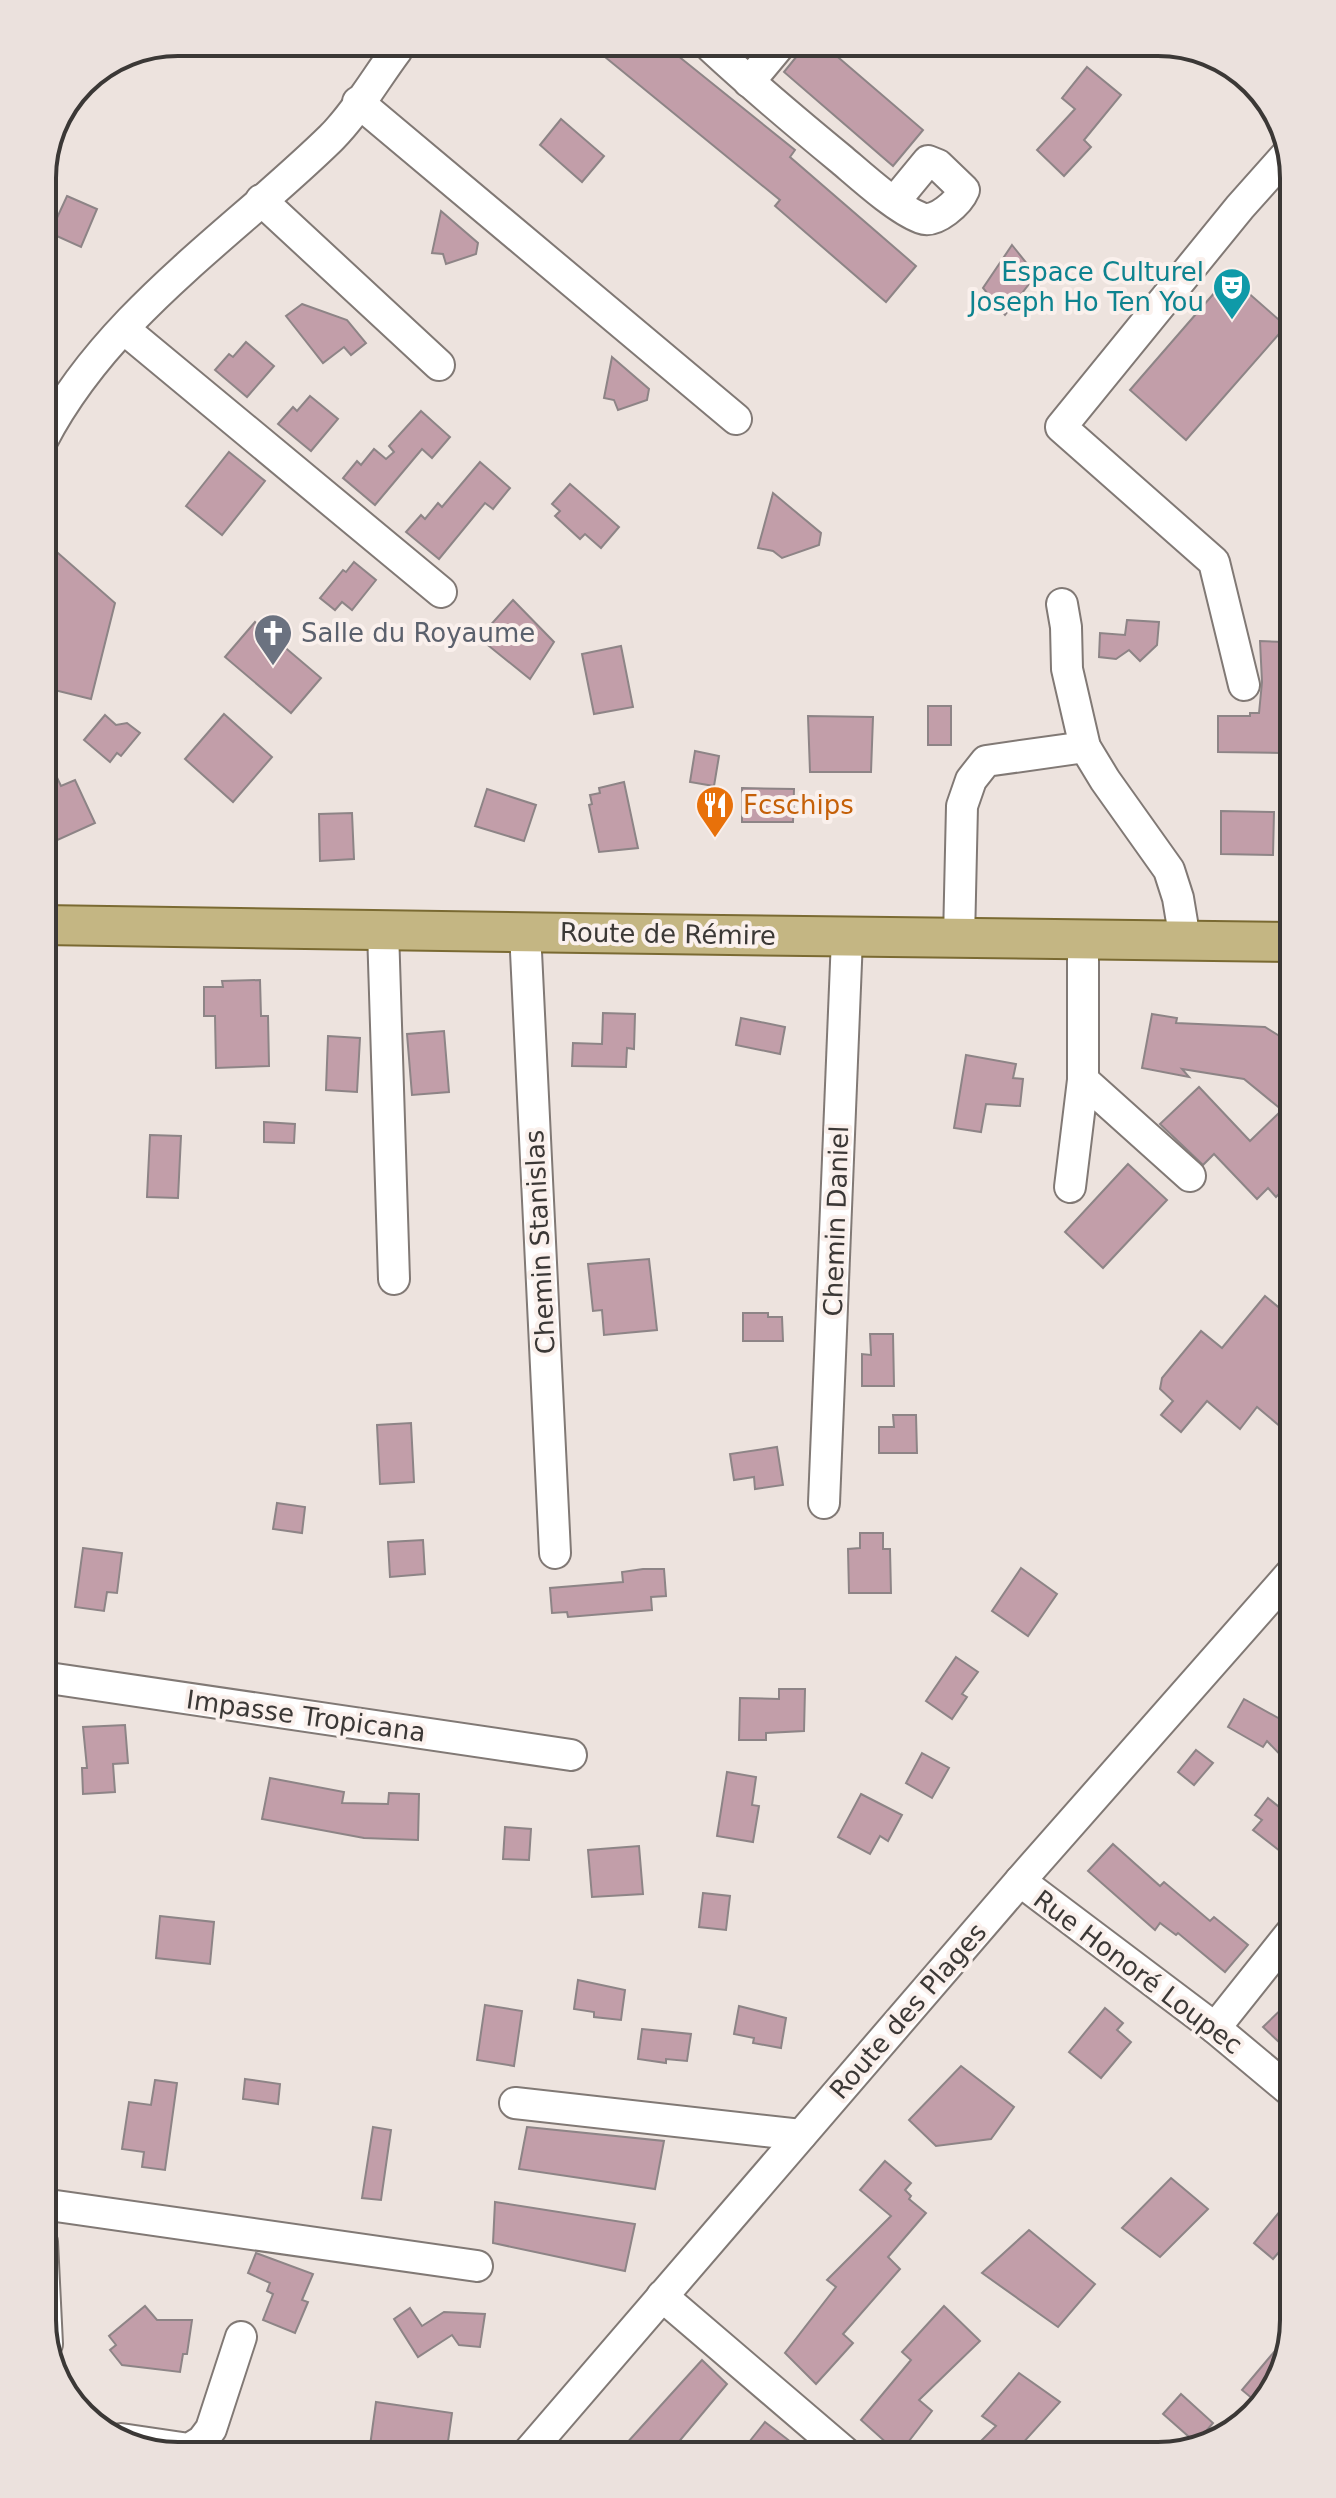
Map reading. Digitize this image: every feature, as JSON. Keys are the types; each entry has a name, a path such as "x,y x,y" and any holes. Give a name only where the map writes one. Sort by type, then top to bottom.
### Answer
{"main road":[{"name":"Route de Rémire","path":"56,925 1280,942"}],"street":[{"path":"56,414 152,299 334,135 392,56"},
{"path":"721,56 887,196"},
{"path":"749,82 771,56"},
{"path":"358,102 736,419"},
{"path":"1244,685 1214,562 1061,427 1279,164"},
{"path":"261,200 439,365"},
{"path":"124,329 441,592"},
{"path":"1062,604 1067,669 1085,747 1169,870 1178,898 1185,940"},
{"path":"959,939 962,806 971,780 986,761 1085,747"},
{"path":"383,930 394,1279"},
{"name":"Chemin Stanislas","path":"525,931 555,1553"},
{"name":"Chemin Daniel","path":"824,1503 847,938"},
{"path":"1070,1187 1083,1080 1083,941"},
{"path":"1083,1080 1190,1176"},
{"name":"Route des Plages","path":"537,2442 1020,1881 1280,1594"},
{"name":"Impasse Tropicana","path":"56,1679 571,1755"},
{"name":"Rue Honoré Loupec","path":"1020,1881 1215,2028 1280,2082"},
{"path":"1215,2028 1280,1947"},
{"path":"515,2103 801,2135"},
{"path":"56,2206 477,2266"},
{"path":"662,2296 833,2442"},
{"path":"200,2442 211,2429 241,2337"}],"building":[{"path":"604,56 678,56 795,150 790,157 916,266 886,302 775,206 780,200"},
{"path":"797,56 837,56 923,130 893,166 784,72"},
{"path":"1087,67 1121,95 1084,140 1091,147 1064,176 1037,150 1075,109 1062,98"},
{"path":"561,119 604,156 582,182 540,145"},
{"path":"67,196 97,209 81,247 56,236 56,220"},
{"path":"441,211 478,243 476,254 446,264 443,254 432,253"},
{"path":"1012,245 1036,275 1005,315 983,288"},
{"path":"1229,276 1280,321 1280,333 1186,440 1130,390"},
{"path":"302,304 347,320 366,343 351,355 344,347 323,363 286,316"},
{"path":"246,342 274,366 247,397 215,370 229,354 233,357"},
{"path":"612,357 649,389 647,400 618,410 614,400 604,398"},
{"path":"310,396 338,419 311,451 278,424 293,407 297,411"},
{"path":"421,411 450,437 432,458 422,449 375,505 343,478 357,461 361,465 374,449 386,459 394,452 389,446"},
{"path":"229,452 265,481 222,535 186,506"},
{"path":"480,462 510,488 493,509 485,503 439,559 406,532 421,515 425,519 438,503 442,507"},
{"path":"570,484 619,527 601,548 585,534 580,539 555,516 560,511 552,504"},
{"path":"773,493 821,533 819,545 782,558 773,551 758,548"},
{"path":"56,551 115,603 91,699 56,690"},
{"path":"354,562 376,580 352,610 342,602 335,610 320,598 343,570 346,572"},
{"path":"513,600 554,642 530,679 479,638"},
{"path":"1127,620 1159,622 1157,645 1140,661 1129,650 1116,659 1099,657 1100,633 1125,635"},
{"name":"Salle du Royaume","path":"255,622 321,678 291,713 225,657"},
{"path":"1260,641 1280,642 1280,753 1218,752 1218,716 1259,713 1262,682"},
{"path":"621,646 633,707 594,714 582,654"},
{"path":"928,706 951,706 951,745 928,745"},
{"path":"224,714 272,757 233,802 185,759"},
{"path":"105,715 116,725 127,723 140,733 121,756 117,753 110,762 84,740"},
{"path":"808,716 873,717 871,772 810,772"},
{"path":"695,751 719,756 714,786 690,782"},
{"path":"56,775 61,786 75,780 95,823 56,841"},
{"path":"624,782 638,848 599,852 589,805 592,804 590,795 600,793 599,788"},
{"path":"742,788 794,789 793,822 742,822"},
{"path":"487,789 536,805 524,841 475,826"},
{"path":"1221,811 1274,812 1273,855 1221,854"},
{"path":"352,813 354,859 320,861 319,814"},
{"path":"260,980 261,1016 268,1016 269,1066 216,1068 215,1016 204,1016 204,987 223,987 222,981"},
{"path":"603,1013 635,1014 634,1049 627,1048 626,1067 572,1066 573,1043 602,1044"},
{"path":"1152,1014 1177,1018 1176,1023 1265,1027 1280,1036 1280,1108 1244,1079 1182,1069 1189,1077 1142,1068"},
{"path":"741,1018 785,1027 780,1054 736,1045"},
{"path":"444,1031 449,1092 412,1095 407,1034"},
{"path":"328,1036 360,1038 357,1092 326,1090"},
{"path":"966,1055 1016,1064 1013,1078 1023,1079 1020,1106 986,1104 981,1132 954,1128"},
{"path":"1199,1087 1250,1141 1280,1112 1280,1193 1276,1197 1268,1188 1257,1199 1214,1154 1203,1165 1160,1124"},
{"path":"264,1122 295,1124 294,1143 264,1142"},
{"path":"150,1135 181,1136 178,1198 147,1197"},
{"path":"1128,1164 1167,1200 1103,1268 1065,1232"},
{"path":"649,1259 657,1330 604,1335 602,1310 593,1311 588,1264"},
{"path":"1265,1296 1280,1308 1280,1426 1257,1407 1240,1429 1207,1401 1181,1432 1161,1415 1173,1401 1160,1389 1162,1378 1201,1331 1222,1348"},
{"path":"743,1313 768,1313 768,1317 782,1317 783,1341 743,1341"},
{"path":"870,1334 893,1334 894,1386 862,1386 862,1354 871,1355"},
{"path":"893,1415 916,1415 917,1453 879,1453 879,1427 894,1427"},
{"path":"411,1423 414,1482 380,1484 377,1425"},
{"path":"777,1447 783,1485 755,1489 754,1477 734,1480 730,1454"},
{"path":"277,1503 305,1507 302,1533 273,1529"},
{"path":"860,1533 883,1533 883,1549 890,1549 891,1593 849,1593 848,1549 860,1548"},
{"path":"423,1540 425,1574 390,1577 388,1542"},
{"path":"83,1548 122,1553 117,1593 107,1592 104,1611 75,1607"},
{"path":"1021,1568 1057,1594 1028,1636 992,1611"},
{"path":"664,1569 666,1596 651,1597 652,1610 568,1617 567,1612 552,1613 550,1588 623,1582 622,1572"},
{"path":"956,1657 978,1672 962,1694 967,1697 952,1719 926,1701"},
{"path":"779,1689 805,1689 804,1731 766,1733 766,1740 739,1740 740,1698 779,1699"},
{"path":"1244,1699 1280,1719 1280,1754 1267,1741 1263,1747 1228,1727"},
{"path":"125,1725 128,1763 113,1764 115,1792 83,1794 82,1768 87,1768 83,1727"},
{"path":"1196,1750 1213,1763 1194,1785 1178,1772"},
{"path":"922,1753 949,1768 932,1798 906,1783"},
{"path":"727,1772 756,1777 752,1805 759,1806 753,1842 717,1836"},
{"path":"270,1778 344,1792 342,1803 388,1804 389,1793 419,1794 418,1840 364,1838 262,1819"},
{"path":"861,1794 902,1815 888,1841 880,1836 870,1854 838,1837"},
{"path":"1268,1798 1280,1808 1280,1851 1253,1830 1262,1820 1255,1815"},
{"path":"505,1827 531,1829 529,1860 503,1859"},
{"path":"1113,1844 1160,1886 1164,1882 1210,1921 1214,1917 1248,1945 1225,1972 1178,1933 1176,1935 1160,1923 1155,1930 1088,1871"},
{"path":"639,1846 643,1894 592,1897 588,1850"},
{"path":"703,1893 730,1896 726,1930 699,1927"},
{"path":"160,1916 214,1922 210,1964 156,1958"},
{"path":"578,1980 625,1990 621,2020 594,2017 594,2012 574,2009"},
{"path":"485,2005 522,2011 514,2066 477,2060"},
{"path":"739,2006 786,2018 781,2048 753,2043 754,2038 734,2034"},
{"path":"1105,2008 1123,2023 1117,2030 1131,2042 1101,2078 1069,2052"},
{"path":"1280,2011 1280,2043 1263,2027"},
{"path":"642,2029 691,2034 687,2061 666,2059 666,2063 638,2059"},
{"path":"961,2066 1014,2107 991,2139 936,2146 909,2120"},
{"path":"245,2079 280,2084 278,2104 243,2099"},
{"path":"155,2080 177,2083 165,2170 142,2167 144,2152 122,2149 129,2102 151,2105"},
{"path":"373,2127 391,2130 381,2200 362,2198"},
{"path":"527,2127 664,2141 655,2189 519,2169"},
{"path":"885,2161 911,2183 905,2190 911,2196 909,2199 926,2213 888,2257 900,2269 843,2334 853,2343 816,2384 785,2353 836,2287 827,2280 891,2216 860,2190"},
{"path":"1171,2178 1208,2209 1160,2257 1122,2228"},
{"path":"495,2202 635,2224 625,2271 493,2243"},
{"path":"1280,2211 1280,2253 1273,2259 1254,2243"},
{"path":"1029,2230 1095,2284 1058,2327 982,2273"},
{"path":"256,2253 313,2274 302,2300 308,2302 295,2333 263,2320 273,2294 267,2291 270,2283 248,2273"},
{"path":"145,2306 157,2320 192,2320 187,2354 183,2354 180,2372 122,2365 110,2350 116,2345 109,2336"},
{"path":"944,2306 980,2341 919,2400 932,2411 908,2442 886,2442 861,2420 911,2360 902,2352"},
{"path":"410,2308 422,2326 444,2312 485,2314 480,2347 459,2345 452,2335 418,2357 394,2319"},
{"path":"1276,2350 1267,2374 1252,2398 1242,2390"},
{"path":"702,2360 727,2384 679,2442 628,2442"},
{"path":"1019,2373 1060,2402 1024,2442 980,2442 996,2426 982,2416"},
{"path":"1181,2394 1213,2423 1205,2432 1190,2437 1163,2414"},
{"path":"376,2402 452,2413 448,2442 371,2442"},
{"path":"765,2422 791,2442 749,2442"}],"place":[{"name":"Espace Culturel Joseph Ho Ten You","path":"1232,321"},
{"name":"Salle du Royaume","path":"273,667"},
{"name":"Fcschips","path":"715,839"}]}
